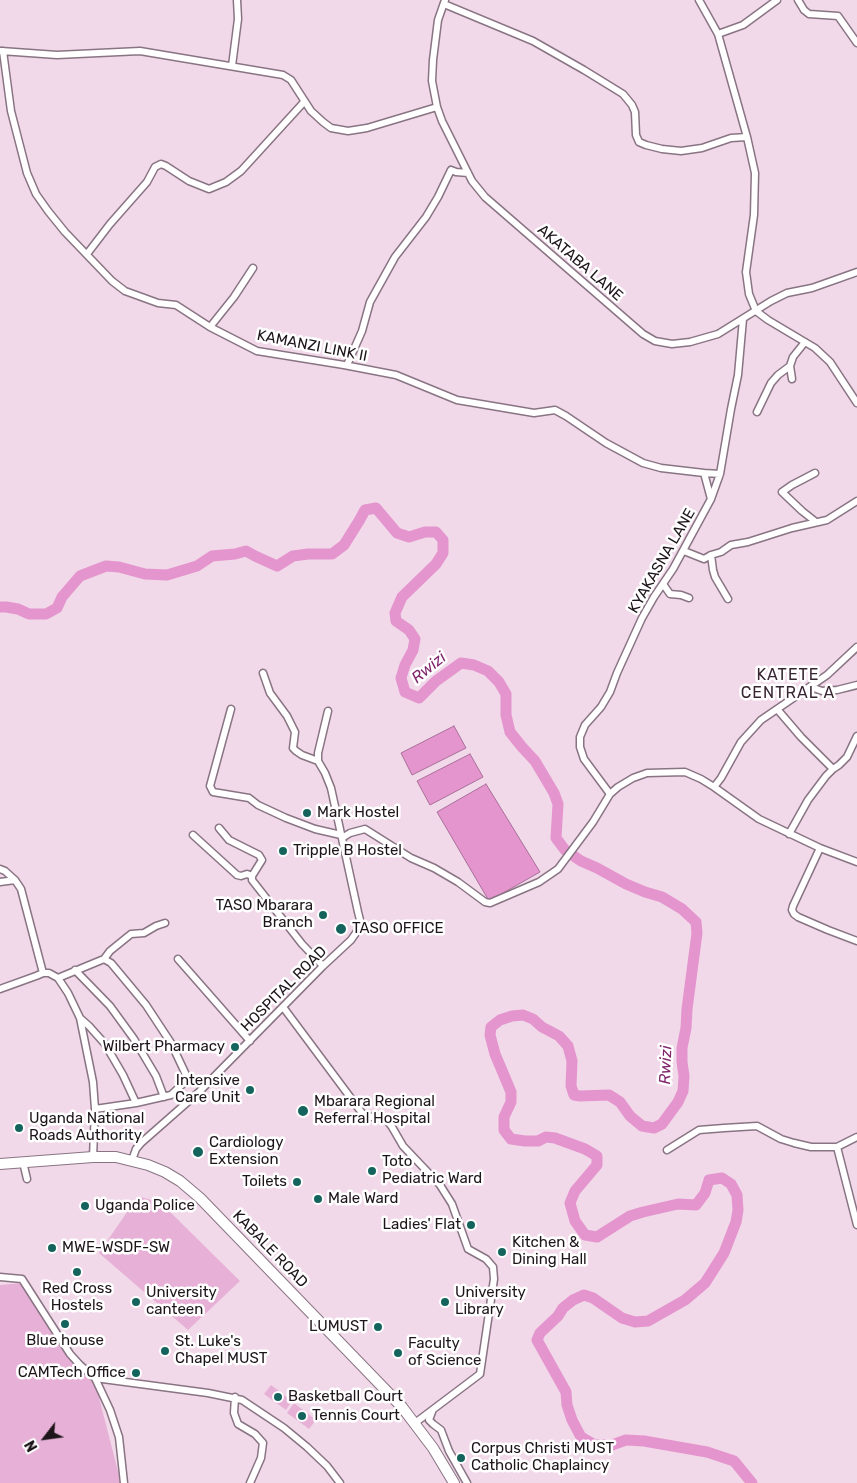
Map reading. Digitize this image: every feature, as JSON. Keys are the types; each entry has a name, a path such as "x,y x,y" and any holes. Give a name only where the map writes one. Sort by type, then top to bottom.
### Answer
{"main road":[{"name":"KABALE ROAD","path":"0,1164 116,1157 148,1165 180,1181 200,1198 318,1322 385,1389 433,1448 454,1483"}],"street":[{"path":"232,66 238,19 237,0"},
{"path":"699,0 718,34 747,137 755,173 754,215 746,272 749,294 756,311 815,348 830,362 857,403"},
{"path":"718,34 743,25 777,0"},
{"path":"798,0 809,14 838,16 857,43"},
{"path":"444,2 533,41 623,94 635,112 636,135 639,142 662,149 681,151 702,148 731,138 747,137"},
{"name":"AKATABA LANE","path":"444,2 438,20 432,81 437,107 472,181 485,197 635,327 655,341 672,344 690,342 718,334 771,300 786,293 812,288 857,272"},
{"path":"2,51 57,55 140,51 283,75 291,80 311,111 331,128 348,131 367,128 437,107"},
{"name":"KAMANZI LINK II","path":"2,51 11,111 27,173 36,194 65,232 112,281 125,291 158,303 176,305 210,327 257,352 347,365 396,375 457,400 534,413 555,410 606,443 643,463 661,468 704,474 720,474"},
{"path":"87,254 110,224 147,182 156,167 161,164 166,166 189,181 209,189 226,182 240,171 304,102"},
{"path":"347,365 362,332 370,302 396,258 426,217 451,170 468,173"},
{"path":"210,327 234,297 253,268"},
{"name":"KYAKASNA LANE","path":"610,794 584,759 580,747 580,737 584,725 601,707 610,692 642,618 684,550 712,499 720,474 738,376 743,319"},
{"path":"792,379 790,366 793,357 805,342"},
{"path":"757,412 771,383 790,366"},
{"path":"816,473 782,492 816,522"},
{"path":"704,474 712,499"},
{"path":"684,550 704,559 721,552 732,544 748,542 792,528 827,520 857,502"},
{"path":"712,555 715,577 728,599"},
{"path":"663,584 670,594 689,598"},
{"path":"714,787 741,742 761,720 810,687 857,647"},
{"path":"263,673 270,693 287,716 295,732 293,748 296,752 318,762 318,753 328,710"},
{"path":"810,687 822,691 837,690 857,685"},
{"path":"231,709 210,786 213,792 248,798 258,805 286,818 341,836 365,829 412,858 458,882 485,902 490,903 538,882 558,869 593,822 610,794 633,778 647,773 685,772 714,787 759,819 820,848 857,862"},
{"path":"777,709 801,737 833,769"},
{"path":"789,834 808,800 826,776 847,757 857,736"},
{"name":"HOSPITAL ROAD","path":"132,1160 136,1149 141,1143 199,1092 351,940 358,930 360,920 331,788 326,773 318,762"},
{"path":"219,828 229,840 259,854 262,860 252,876 252,880 302,944 324,966"},
{"path":"193,835 236,875 247,874 252,876"},
{"path":"820,848 792,910 798,917 857,941"},
{"path":"0,869 15,880 21,889 43,973"},
{"path":"0,882 15,880"},
{"path":"58,978 104,959 110,951 131,934 144,933 165,923"},
{"path":"95,1109 136,1103 171,1095 188,1079 171,1043 146,1005 111,963 104,959"},
{"path":"178,959 250,1041"},
{"path":"75,970 110,1006 134,1039 156,1076 164,1097"},
{"path":"0,989 43,973 49,973 58,978 68,993 80,1018 93,1082 95,1109 92,1157"},
{"path":"283,1008 362,1113 366,1116 386,1119 403,1146 440,1185 452,1204 468,1248 486,1259 493,1267 494,1278 480,1374 415,1424"},
{"path":"80,1018 105,1044 123,1075 136,1103"},
{"path":"667,1150 699,1130 757,1126 781,1139 811,1146 837,1147 857,1137"},
{"path":"837,1147 857,1224"},
{"path":"23,1162 27,1179"},
{"path":"0,1277 22,1278 70,1354 95,1378 110,1410 119,1437 124,1483"},
{"path":"95,1378 242,1400 284,1428 320,1460 340,1483"},
{"path":"235,1398 234,1413 238,1424 255,1434 263,1443 262,1458 250,1483"},
{"path":"433,1411 429,1420 441,1430 449,1451 467,1483"}],"shaded area":[{"path":"454,726 466,748 412,775 401,753"},
{"path":"470,754 483,777 430,805 417,781"},
{"path":"486,784 540,872 489,901 437,812"},
{"path":"138,1196 161,1203 240,1281 188,1330 99,1253"},
{"path":"22,1283 95,1382 121,1483 0,1483 0,1285"},
{"name":"Basketball Court","path":"271,1385 292,1401 286,1410 264,1394"},
{"name":"Tennis Court","path":"294,1403 316,1420 309,1429 287,1413"}],"waterway":[{"name":"Rwizi","path":"0,607 18,609 29,614 46,614 57,608 62,597 80,576 106,566 119,567 145,574 167,575 197,566 212,556 246,551 277,566 293,556 332,554 344,545 365,510 376,508 397,533 409,537 425,532 436,532 443,540 443,553 436,564 402,597 395,613 396,621 409,630 415,639 413,650 401,678 405,692 419,698 436,681 461,663 474,665 488,671 499,682 506,694 506,715 510,732 535,761 554,793 558,804 556,838 565,850 581,861 626,884 662,897 682,909 696,922 697,933 682,1048 683,1091 678,1102 662,1124 654,1128 642,1126 630,1116 620,1102 609,1095 574,1095 571,1086 572,1061 568,1046 559,1036 542,1027 533,1019 523,1015 500,1020 491,1027 490,1035 495,1054 511,1092 511,1102 504,1117 504,1130 511,1139 538,1141 546,1137 555,1138 585,1149 597,1156 597,1165 575,1191 570,1203 575,1221 585,1235 597,1237 630,1216 643,1212 678,1204 696,1205 705,1193 709,1180 722,1178 731,1184 737,1195 738,1210 736,1222 724,1253 705,1283 685,1300 648,1321 635,1322 622,1318 593,1298 584,1295 573,1300 563,1308 558,1316 540,1333 537,1340 566,1392 567,1405 581,1437 595,1445 612,1445 626,1440 644,1441 707,1452 734,1461 752,1483"}],"place":[{"name":"Mark Hostel","path":"307,813"},
{"name":"Tripple B Hostel","path":"283,851"},
{"name":"TASO Mbarara Branch","path":"323,915"},
{"name":"TASO OFFICE","path":"341,929"},
{"name":"Wilbert Pharmacy","path":"235,1047"},
{"name":"Intensive Care Unit","path":"250,1090"},
{"name":"Mbarara Regional Referral Hospital","path":"303,1111"},
{"name":"Uganda National Roads Authority","path":"19,1128"},
{"name":"Cardiology Extension","path":"198,1152"},
{"name":"Toto Pediatric Ward","path":"372,1171"},
{"name":"Toilets","path":"297,1182"},
{"name":"Male Ward","path":"318,1199"},
{"name":"Uganda Police","path":"85,1206"},
{"name":"Ladies' Flat","path":"471,1225"},
{"name":"MWE-WSDF-SW","path":"52,1248"},
{"name":"Kitchen & Dining Hall","path":"502,1252"},
{"name":"Red Cross Hostels","path":"77,1272"},
{"name":"University canteen","path":"136,1302"},
{"name":"University Library","path":"445,1302"},
{"name":"Blue house","path":"65,1324"},
{"name":"LUMUST","path":"378,1327"},
{"name":"St. Luke's Chapel MUST","path":"165,1351"},
{"name":"Faculty of Science","path":"398,1353"},
{"name":"CAMTech Office","path":"136,1373"},
{"name":"Basketball Court","path":"278,1397"},
{"name":"Tennis Court","path":"302,1416"},
{"name":"Corpus Christi MUST Catholic Chaplaincy","path":"461,1458"}],"district":[{"name":"KATETE CENTRAL A","path":"788,684"}]}
